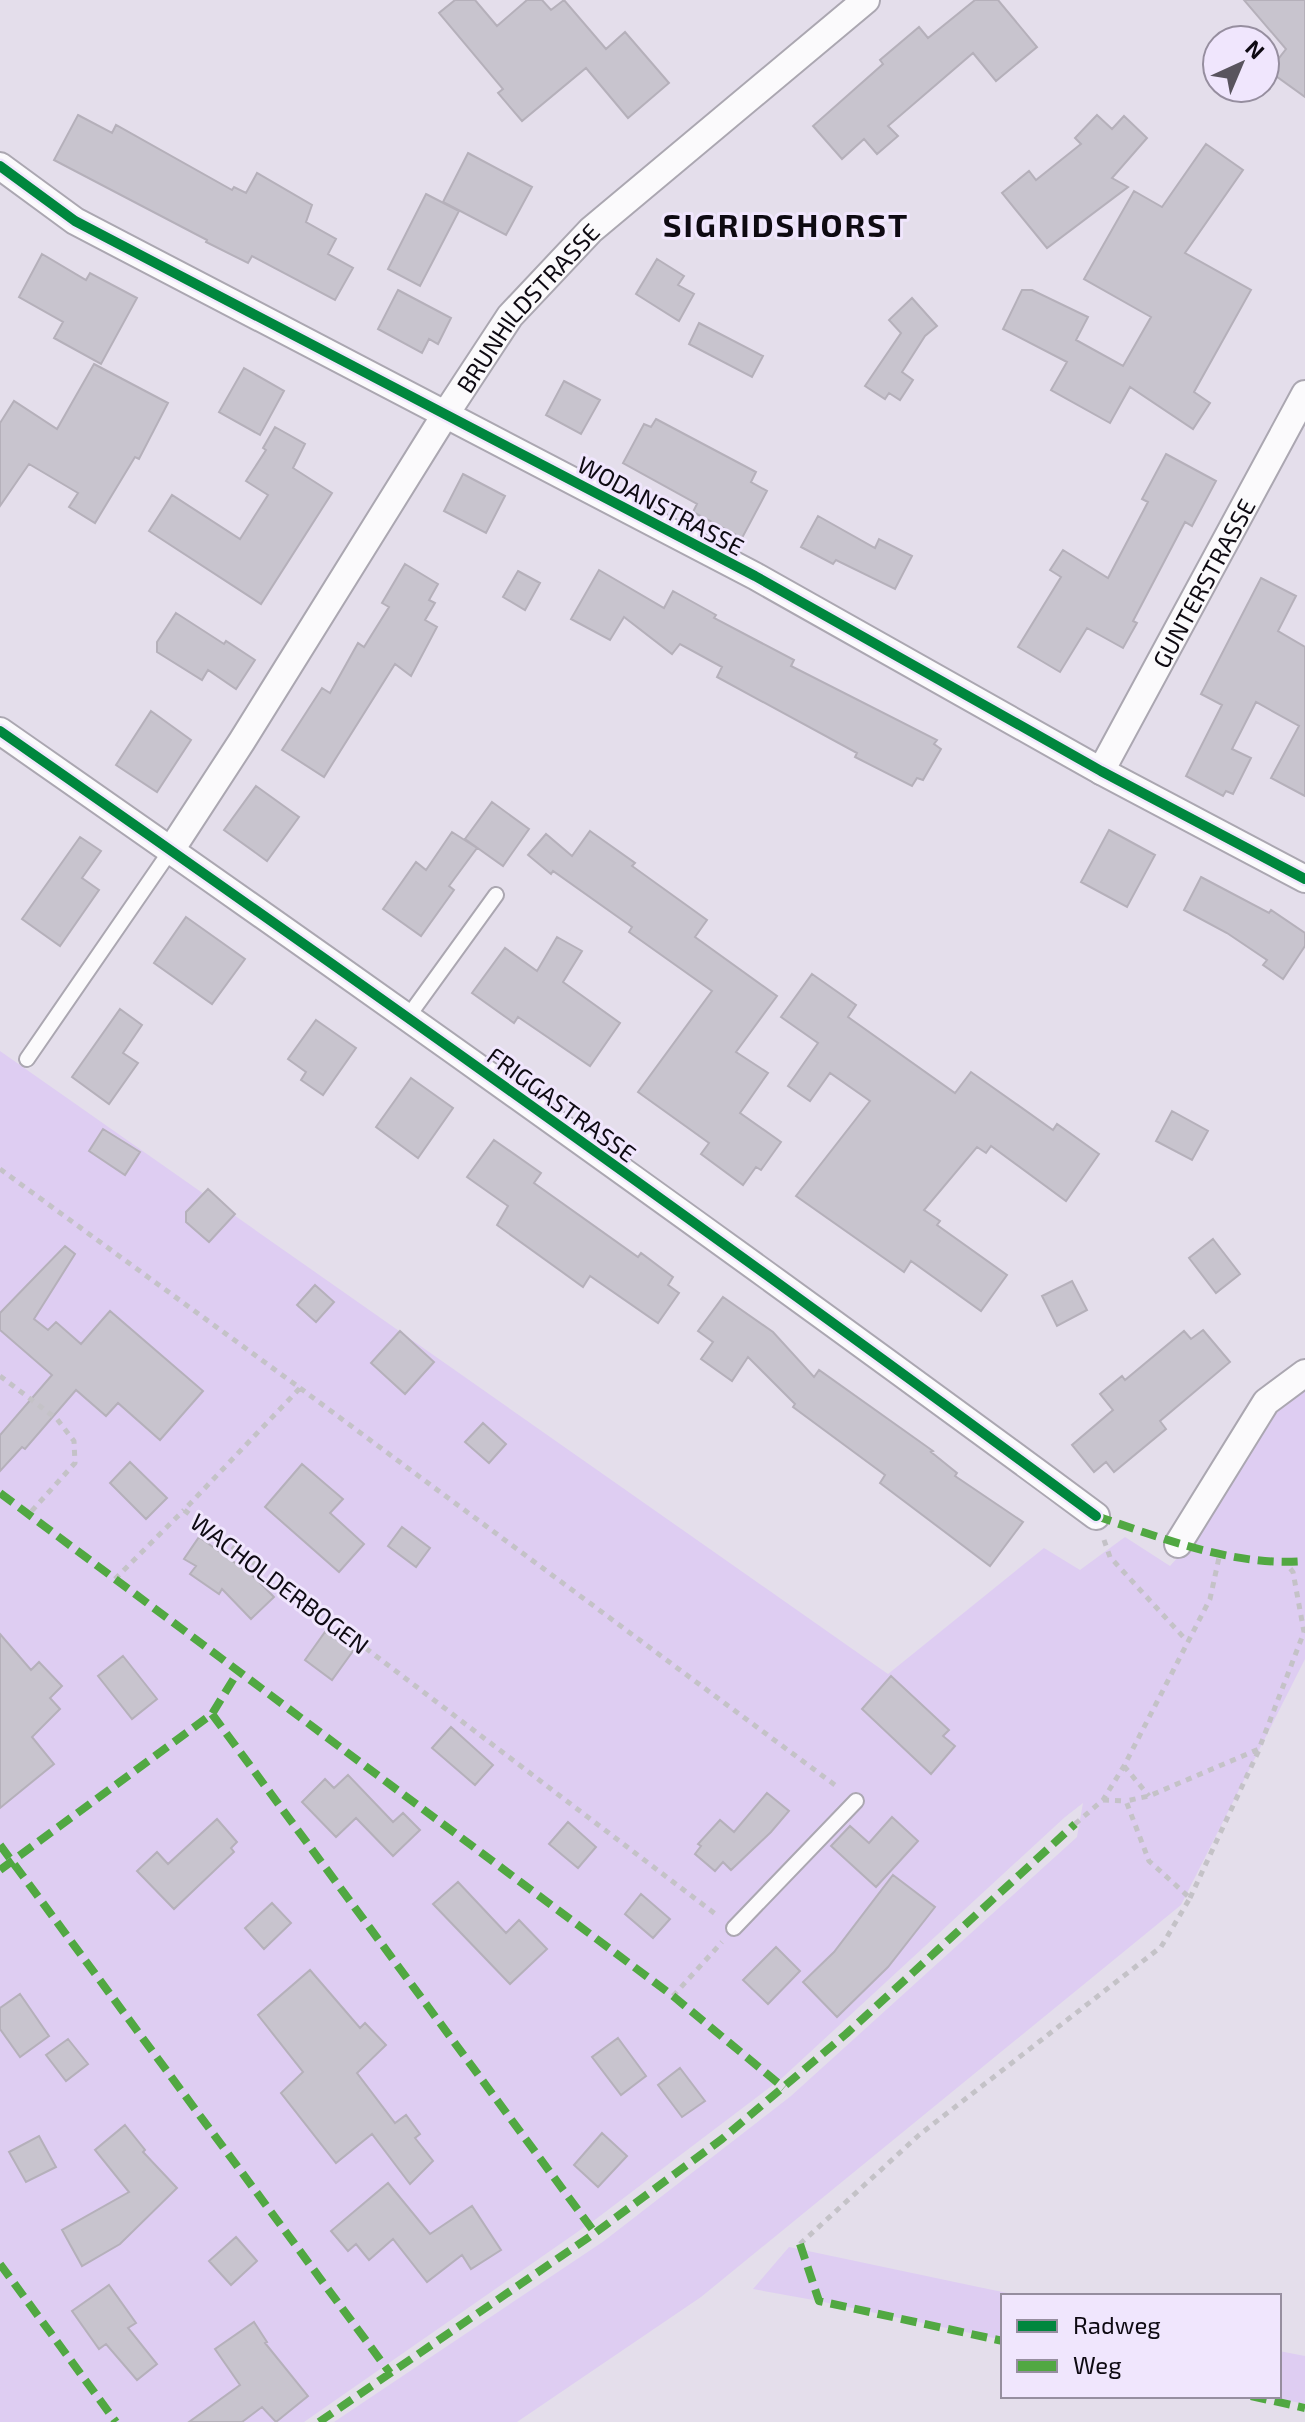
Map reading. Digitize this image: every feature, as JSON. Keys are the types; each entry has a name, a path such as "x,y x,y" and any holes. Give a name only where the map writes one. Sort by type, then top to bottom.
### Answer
{"street":[{"name":"BRUNHILDSTRASSE","path":"171,850 510,316 591,230 866,0"},
{"name":"WODANSTRASSE","path":"0,166 75,221 755,576 1101,771 1305,879"},
{"name":"GUNTERSTRASSE","path":"1101,771 1305,394"},
{"name":"FRIGGASTRASSE","path":"0,731 871,1350 1096,1516"},
{"path":"1178,1544 1266,1402 1305,1373"}],"lane":[{"path":"27,1059 171,850"},
{"path":"407,1018 496,895"},
{"path":"734,1928 856,1801"}],"path":[{"path":"0,1169 856,1801"},
{"path":"0,1376 57,1419 74,1441 75,1463 29,1514"},
{"path":"115,1579 184,1510"},
{"path":"1096,1516 1110,1557 1187,1641"},
{"path":"1075,1824 1103,1800 1124,1766 1210,1599 1220,1553"},
{"path":"800,2244 919,2135 1161,1947 1190,1898 1259,1749 1304,1632 1293,1572 1285,1562"},
{"path":"1103,1800 1126,1801 1149,1796 1259,1749"},
{"path":"1124,1766 1149,1796"},
{"path":"1126,1801 1149,1861 1190,1898"},
{"path":"673,1996 734,1928"}],"shaded area":[{"path":"0,1051 888,1674 1044,1548 1080,1570 1125,1537 1170,1566 1195,1538 1274,1405 1305,1385 1305,1659 1181,1905 701,2297 517,2422 334,2422 604,2241 791,2096 1077,1837 1083,1803 782,2078 596,2219 304,2422 0,2422"},
{"path":"789,2247 1012,2294 1001,2294 1001,2340 753,2289"},
{"path":"1281,2351 1305,2356 1305,2404 1276,2398 1281,2398"}],"building":[{"path":"455,0 475,0 497,26 527,0 542,0 551,10 564,0 606,49 625,32 669,83 628,118 586,68 522,121 498,93 503,89 439,13"},
{"path":"975,0 998,0 1037,47 996,81 973,53 888,126 898,136 877,154 864,139 842,159 813,126 883,64 880,60 919,27 928,38"},
{"path":"1244,0 1305,0 1305,97 1281,80 1281,55 1286,49 1281,43 1281,24 1265,24"},
{"path":"78,115 112,133 116,125 232,190 234,187 246,193 257,173 312,205 306,222 336,239 328,254 353,268 335,300 252,256 248,263 54,160"},
{"path":"1097,115 1112,129 1124,116 1147,138 1112,178 1128,187 1047,248 1002,193 1029,171 1036,180 1081,144 1075,138"},
{"path":"1206,144 1243,170 1185,253 1251,290 1194,392 1210,403 1193,429 1130,387 1110,423 1051,390 1067,362 1003,329 1022,290 1032,290 1088,317 1076,340 1123,366 1151,317 1084,279 1134,191 1162,207"},
{"path":"468,153 532,187 506,235 443,202"},
{"path":"426,194 459,211 420,286 388,269"},
{"path":"42,254 86,280 90,273 137,298 101,364 54,338 63,322 19,297"},
{"path":"657,259 684,276 678,285 694,294 679,321 636,294"},
{"path":"398,290 451,318 438,344 429,339 422,353 378,329"},
{"path":"912,298 937,326 925,336 902,372 913,380 900,400 889,393 885,399 865,386 901,333 889,320"},
{"path":"699,323 763,356 752,377 689,344"},
{"path":"94,364 168,403 139,459 135,457 95,523 69,507 78,493 29,464 0,506 0,423 14,401 57,429"},
{"path":"244,368 284,391 260,435 219,412"},
{"path":"564,381 600,400 581,434 546,415"},
{"path":"656,419 756,472 751,482 767,491 742,538 693,512 697,504 623,463 644,424 651,427"},
{"path":"275,427 305,444 293,468 332,493 261,604 149,531 172,495 240,539 268,495 246,481 266,450 263,448"},
{"path":"1166,454 1216,481 1192,526 1185,522 1133,621 1137,623 1123,648 1087,628 1060,672 1018,647 1061,577 1050,570 1063,550 1108,578 1148,502 1142,499"},
{"path":"463,474 505,496 486,533 444,511"},
{"path":"818,516 875,548 879,539 912,556 895,589 836,560 833,564 801,547"},
{"path":"405,564 438,584 429,600 435,603 425,620 437,627 411,676 395,664 324,777 282,750 322,688 330,693 358,643 364,647 389,607 382,603"},
{"path":"599,570 664,608 673,591 716,615 714,618 794,660 791,666 937,740 934,744 941,749 923,780 917,778 912,786 855,757 857,753 717,677 722,667 680,644 672,654 624,617 610,640 571,619"},
{"path":"518,571 540,583 525,610 503,597"},
{"path":"1261,578 1296,596 1278,631 1305,647 1305,796 1271,778 1299,726 1256,702 1232,749 1251,758 1233,794 1226,791 1223,796 1186,776 1222,705 1201,694"},
{"path":"176,613 255,660 236,689 208,670 202,680 157,652 157,642"},
{"path":"151,711 191,740 157,792 116,765"},
{"path":"256,786 299,817 267,861 224,830"},
{"path":"492,802 529,829 503,866 465,839"},
{"path":"1109,830 1155,855 1127,907 1081,882"},
{"path":"590,831 635,863 632,866 707,920 695,937 777,996 736,1052 768,1073 740,1113 781,1142 761,1170 756,1167 743,1185 701,1154 709,1143 638,1092 712,991 629,932 632,927 553,871 551,874 528,855 546,834 572,856"},
{"path":"452,832 477,848 449,886 454,890 421,936 383,909 416,862 426,870"},
{"path":"80,837 101,851 82,878 99,890 60,946 22,919"},
{"path":"1201,877 1269,913 1271,910 1305,933 1305,946 1283,979 1263,965 1267,960 1227,933 1184,910"},
{"path":"186,917 245,959 212,1004 154,963"},
{"path":"557,937 582,951 563,982 620,1023 590,1066 518,1017 514,1023 472,993 505,948 537,971"},
{"path":"812,974 856,1005 848,1017 955,1093 971,1072 1053,1130 1057,1124 1099,1154 1066,1201 991,1146 986,1153 977,1147 924,1210 940,1221 937,1225 1007,1275 981,1311 911,1261 904,1272 796,1196 870,1101 830,1073 810,1101 788,1086 818,1043 781,1017"},
{"path":"120,1009 142,1025 123,1053 138,1063 109,1104 72,1077"},
{"path":"316,1020 356,1048 323,1095 301,1080 306,1072 288,1059"},
{"path":"411,1078 453,1108 418,1158 376,1127"},
{"path":"1172,1111 1208,1131 1192,1160 1156,1141"},
{"path":"103,1129 140,1152 125,1175 89,1151"},
{"path":"494,1140 541,1173 534,1183 638,1257 641,1253 673,1277 668,1285 679,1293 658,1323 590,1276 583,1287 497,1225 508,1206 467,1177"},
{"path":"208,1189 235,1214 209,1242 186,1222 186,1212"},
{"path":"1213,1239 1240,1274 1216,1293 1189,1258"},
{"path":"65,1246 75,1254 34,1319 48,1330 56,1322 81,1344 110,1311 203,1391 160,1440 118,1403 106,1416 76,1390 25,1449 22,1447 0,1471 0,1435 52,1375 0,1330 0,1313"},
{"path":"1072,1281 1087,1310 1057,1326 1042,1296"},
{"path":"315,1285 334,1302 316,1322 297,1305"},
{"path":"723,1297 773,1332 814,1377 819,1370 933,1451 957,1473 955,1476 1023,1522 990,1566 880,1483 885,1475 793,1407 795,1404 748,1357 732,1381 701,1359 713,1342 698,1331"},
{"path":"1203,1330 1230,1362 1160,1421 1166,1429 1114,1472 1106,1462 1094,1472 1072,1445 1113,1410 1100,1394 1122,1376 1125,1380 1184,1331 1191,1339"},
{"path":"400,1331 434,1362 405,1394 371,1363"},
{"path":"483,1423 506,1444 489,1463 465,1442"},
{"path":"130,1462 167,1498 146,1519 110,1483"},
{"path":"302,1464 343,1499 330,1513 364,1544 339,1572 265,1507"},
{"path":"402,1527 430,1548 416,1567 388,1546"},
{"path":"199,1537 252,1575 274,1597 251,1619 222,1589 219,1594 190,1574 196,1566 184,1559"},
{"path":"325,1632 353,1651 332,1680 305,1660"},
{"path":"0,1634 31,1670 39,1662 62,1686 50,1698 60,1709 32,1737 54,1764 0,1808"},
{"path":"123,1656 157,1699 132,1719 98,1676"},
{"path":"891,1676 949,1730 943,1736 955,1746 931,1774 862,1709"},
{"path":"451,1727 493,1765 475,1785 432,1748"},
{"path":"348,1775 393,1822 403,1813 420,1830 393,1856 356,1818 336,1837 302,1802 325,1779 334,1788"},
{"path":"767,1793 789,1811 731,1870 723,1862 715,1871 695,1854 701,1846 698,1844 720,1820 734,1832"},
{"path":"892,1817 918,1841 876,1887 831,1846 850,1826 869,1843"},
{"path":"217,1819 237,1842 231,1848 234,1852 174,1909 137,1871 157,1852 168,1864"},
{"path":"568,1822 596,1847 578,1868 549,1844"},
{"path":"893,1875 935,1907 888,1967 837,2017 803,1982 834,1952"},
{"path":"458,1882 506,1933 519,1920 547,1949 510,1984 433,1904"},
{"path":"641,1894 670,1919 653,1938 625,1914"},
{"path":"272,1903 291,1923 264,1949 245,1928"},
{"path":"776,1947 800,1971 768,2004 743,1980"},
{"path":"310,1970 360,2028 365,2023 386,2045 357,2073 395,2123 406,2115 420,2134 415,2138 433,2161 410,2184 372,2134 336,2163 281,2093 303,2072 258,2015"},
{"path":"20,1994 49,2036 20,2057 0,2029 0,2008"},
{"path":"618,2038 646,2076 621,2095 592,2057"},
{"path":"68,2039 88,2064 66,2081 46,2055"},
{"path":"680,2068 705,2101 682,2117 658,2085"},
{"path":"125,2125 145,2150 143,2152 177,2188 120,2244 82,2266 62,2230 129,2192 95,2150"},
{"path":"602,2133 627,2156 598,2187 574,2165"},
{"path":"39,2136 56,2167 26,2182 9,2152"},
{"path":"388,2183 430,2234 472,2206 501,2250 471,2269 462,2255 427,2282 393,2239 369,2260 356,2244 348,2251 331,2231"},
{"path":"236,2237 257,2261 231,2285 209,2261"},
{"path":"109,2285 136,2323 128,2328 157,2364 137,2380 106,2344 99,2349 72,2311"},
{"path":"254,2322 265,2343 308,2396 276,2422 262,2407 242,2422 189,2422 240,2385 215,2349"}],"marked path":[{"path":"0,1493 673,1996 784,2088"},
{"path":"1096,1516 1225,1555 1278,1562 1305,1561"},
{"path":"0,1870 212,1714 239,1670"},
{"path":"212,1714 595,2233"},
{"path":"319,2422 595,2233 722,2139 846,2034 1075,1824"},
{"path":"0,1845 390,2373"},
{"path":"800,2244 819,2301 1001,2341"},
{"path":"0,2264 116,2422"},
{"path":"1260,2398 1305,2408"}],"cycle path":[{"path":"0,166 75,221 755,576 1101,771 1305,879"},
{"path":"0,731 551,1120 1096,1516"}],"district":[{"name":"SIGRIDSHORST","path":"786,224"}]}
